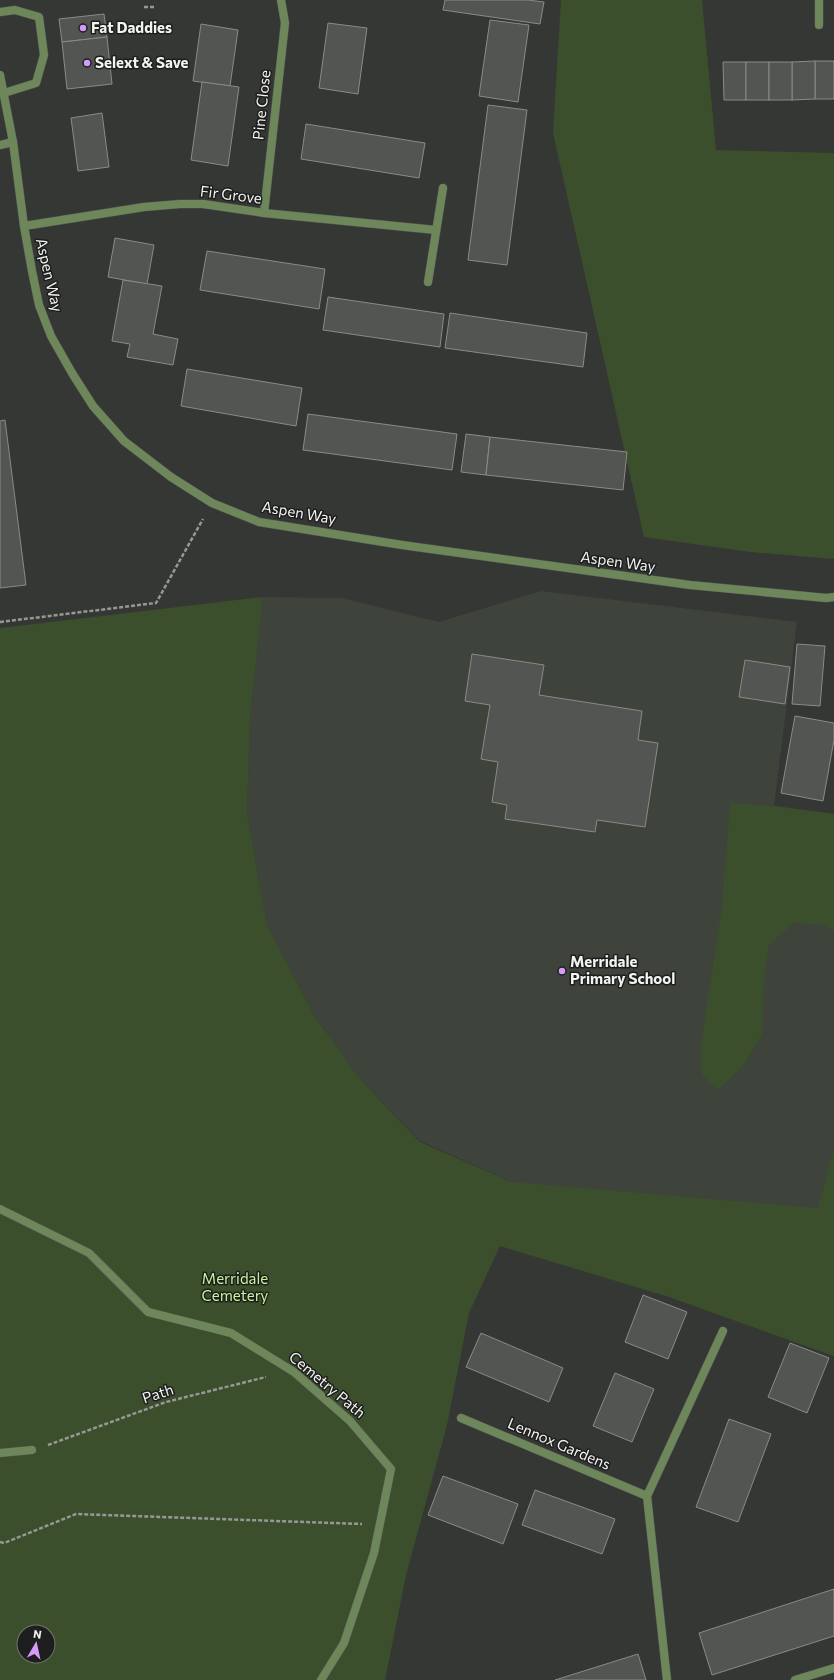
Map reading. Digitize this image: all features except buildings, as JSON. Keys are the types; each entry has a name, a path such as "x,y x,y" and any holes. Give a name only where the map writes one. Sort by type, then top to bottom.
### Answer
{"street":[{"name":"Pine Close","path":"264,213 285,23 281,0"},
{"path":"819,0 819,25"},
{"path":"0,12 15,10 39,17 44,55 36,83 4,93"},
{"name":"Aspen Way","path":"0,75 13,142 24,226 39,305 50,336 93,406 124,441 172,477 212,503 259,522 402,545 690,586 831,598"},
{"path":"0,145 13,142"},
{"path":"428,282 443,188"},
{"name":"Fir Grove","path":"24,226 144,207 203,204 264,213 436,230"},
{"name":"Cemetry Path","path":"0,1209 89,1253 148,1312 231,1332 294,1372 350,1420 391,1469 374,1553 344,1643 321,1680"},
{"path":"666,1680 646,1496 723,1331"},
{"name":"Lennox Gardens","path":"461,1418 646,1496"},
{"path":"0,1453 32,1450"},
{"path":"795,1680 834,1668"}],"path":[{"path":"144,7 155,7"},
{"path":"0,622 156,603 212,503"},
{"name":"Path","path":"32,1450 166,1402 245,1382 294,1372"},
{"path":"0,1542 4,1543 76,1514 380,1525"}],"shaded area":[{"name":"Merridale Primary School","path":"541,591 797,622 774,806 834,814 834,1356 669,1297 512,1182 420,1141 361,1080 315,1017 267,925 247,812 250,719 263,597 342,598 439,622"}],"green space":[{"path":"561,0 702,0 716,150 834,153 834,559 750,552 644,537 553,133"},
{"name":"Merridale Cemetery","path":"263,597 250,719 247,812 267,925 315,1017 361,1080 420,1142 512,1182 818,1208 834,1149 834,1356 669,1297 500,1246 469,1313 447,1425 406,1575 385,1680 0,1680 0,628"},
{"path":"730,803 774,806 834,814 834,932 826,925 794,923 769,945 764,976 762,1034 743,1066 718,1090 702,1075 701,1044 722,906"}],"place":[{"name":"Fat Daddies","path":"83,28"},
{"name":"Selext & Save","path":"87,63"},
{"name":"Merridale Primary School","path":"562,971"}]}
